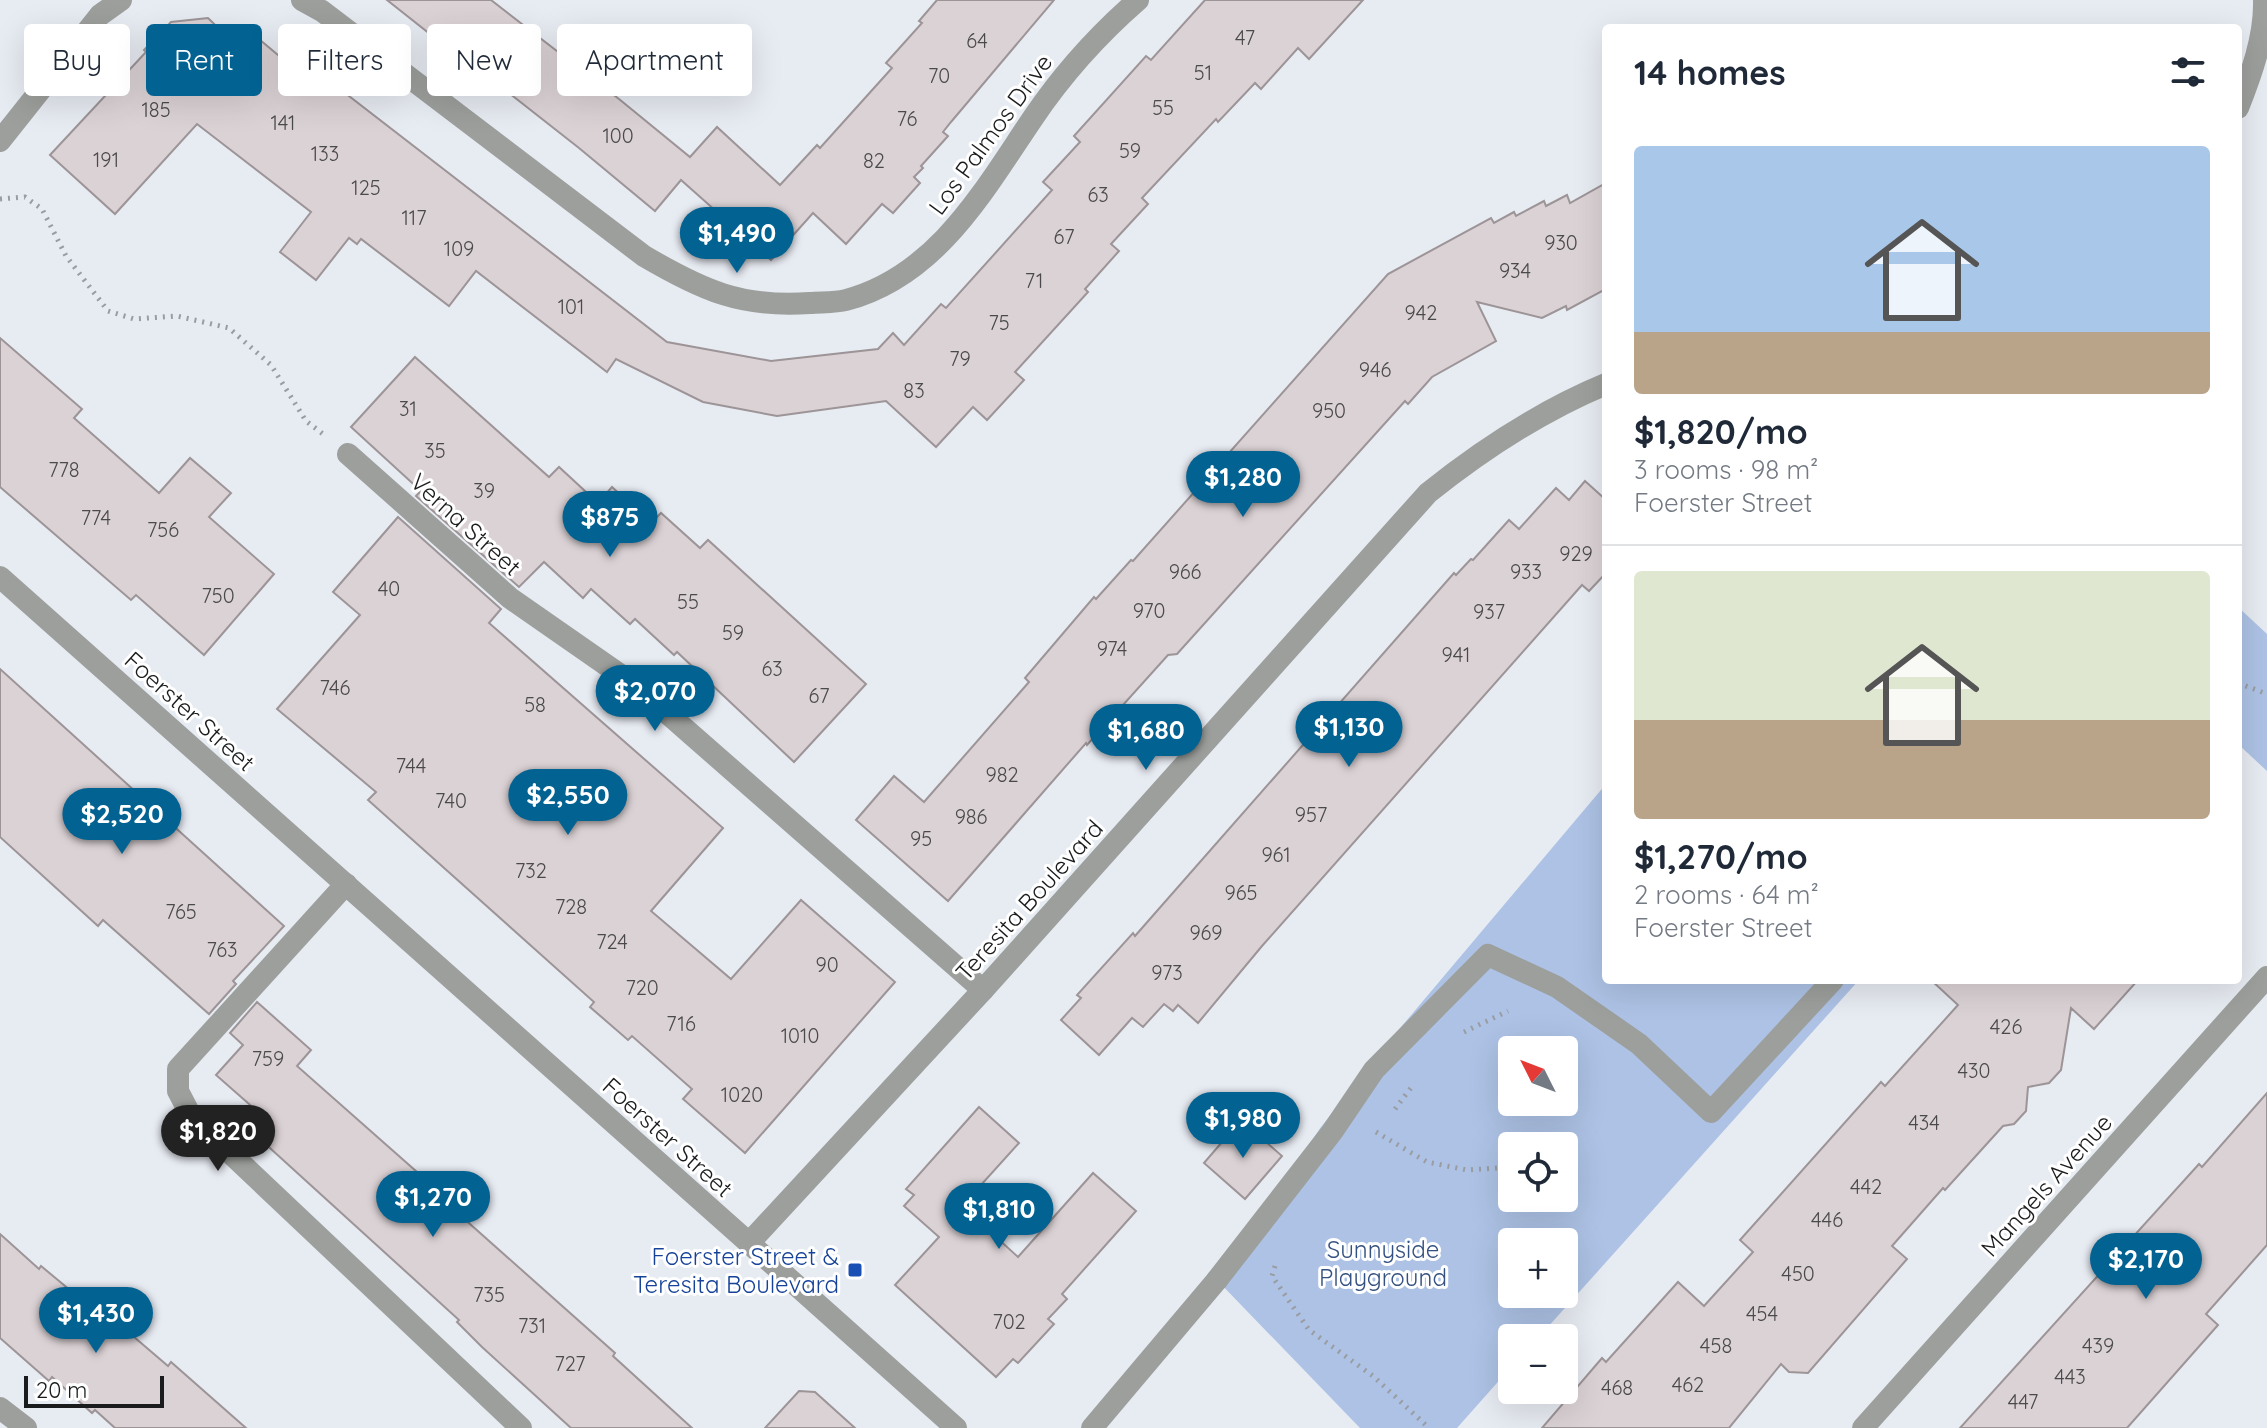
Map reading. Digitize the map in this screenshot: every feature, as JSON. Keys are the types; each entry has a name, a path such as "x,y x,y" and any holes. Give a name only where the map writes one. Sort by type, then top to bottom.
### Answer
{"street":[{"path":"0,141 100,15 121,0"},
{"name":"Los Palmos Drive","path":"302,0 322,11 644,256 686,281 737,300 788,304 845,301 901,277 953,231 1076,62 1138,0"},
{"path":"2242,98 2251,76 2265,10"},
{"name":"Teresita Boulevard","path":"749,1243 983,990 1428,493 1481,451 1570,399 1602,386"},
{"name":"Verna Street","path":"348,454 510,598 635,685 983,990"},
{"name":"Foerster Street","path":"0,577 956,1428"},
{"path":"346,884 178,1069 178,1091 191,1116 521,1428"},
{"path":"1092,1428 1217,1280 1332,1132 1374,1070 1488,955 1557,987 1639,1044 1711,1112 1829,984"},
{"name":"Mangels Avenue","path":"1863,1428 2267,977"},
{"path":"0,1408 26,1428"}],"path":[{"path":"0,199 25,197 42,209 66,256 108,311 134,319 177,316 229,328 271,365 306,421 348,454"},
{"path":"2242,685 2267,694"},
{"path":"1461,1034 1508,1011"},
{"path":"1393,1111 1417,1080"},
{"path":"1366,1143 1384,1122"},
{"path":"1376,1132 1427,1162 1467,1170 1498,1168"},
{"path":"1278,1253 1272,1276 1309,1330 1373,1376 1429,1428"}],"green space":[{"path":"2242,611 2267,634 2267,771 2242,748"},
{"name":"Sunnyside Playground","path":"1602,789 1602,984 1855,984 1578,1293 1578,1228 1498,1228 1498,1308 1565,1308 1551,1324 1498,1324 1498,1382 1457,1428 1360,1428 1217,1280 1321,1127"}],"building":[{"path":"387,0 491,0 522,24 427,24 427,32"},
{"path":"937,0 1054,0 943,132 948,136 914,177 920,183 893,213 882,204 846,244 813,213 771,260 681,180 655,211 513,96 541,96 541,39 557,51 557,96 615,96 690,157 717,127 780,185 817,145 820,148 892,68 886,63 922,23 919,21"},
{"path":"1205,0 1363,0 1309,59 1298,48 1261,89 1255,83 1218,122 1216,119 1142,198 1148,204 1111,244 1119,251 1085,289 1088,292 1015,372 1024,380 987,420 973,407 936,447 886,401 777,416 703,402 616,359 607,372 476,271 449,306 361,239 357,244 349,238 316,280 280,252 311,212 197,124 115,214 50,155 105,96 130,96 130,69 146,52 146,96 262,96 262,42 278,55 278,96 349,96 667,342 771,361 878,349 893,333 904,345 941,304 946,308 1052,190 1043,182 1080,142 1074,136 1146,56 1151,60"},
{"path":"208,18 214,24 169,24 171,22"},
{"path":"1602,185 1602,291 1567,310 1566,306 1542,318 1477,302 1496,341 1432,377 1408,404 1405,401 1177,654 1168,655 1086,743 948,901 856,820 894,776 924,802 1029,682 1025,678 1094,597 1096,599 1133,561 1388,274 1491,218 1494,223 1514,212 1516,216 1544,201 1546,206 1567,195 1570,203"},
{"path":"0,338 82,409 74,418 159,493 190,458 231,493 209,517 274,574 204,655 136,595 131,600 0,487"},
{"path":"415,357 549,477 559,467 598,503 612,487 651,523 661,513 700,548 708,540 866,684 794,762 677,652 674,655 635,619 630,624 591,589 583,598 544,562 519,587 416,496 421,491 351,427"},
{"path":"1585,481 1602,496 1602,577 1589,591 1582,585 1262,946 1198,1023 1178,1005 1173,1011 1164,1004 1143,1027 1132,1018 1099,1055 1061,1020 1081,998 1077,995 1133,933 1135,936 1454,573 1456,575 1473,560 1509,520 1519,529 1556,488 1569,500"},
{"path":"398,517 501,609 489,623 723,828 651,911 731,979 801,900 895,982 745,1153 683,1099 692,1089 632,1036 628,1040 590,1007 594,1002 368,800 376,792 277,709 360,615 333,592"},
{"path":"0,669 284,926 233,981 236,984 209,1014 103,920 98,926 0,837"},
{"path":"1935,984 2134,984 2094,1029 2071,1008 2061,1070 2049,1083 2028,1087 2026,1111 2014,1124 2003,1126 1892,1246 1907,1259 1808,1373 1789,1372 1781,1364 1729,1428 1542,1428 1563,1404 1578,1404 1578,1386 1602,1358 1606,1362 1678,1282 1704,1306 1753,1252 1740,1240 1881,1082 1885,1086 1958,1005"},
{"path":"257,1002 311,1050 297,1066 615,1353 613,1356 692,1428 571,1428 482,1347 457,1322 459,1320 260,1139 246,1124 257,1111 216,1075 243,1045 230,1033"},
{"path":"2267,1093 2267,1245 2206,1314 2218,1325 2127,1428 1960,1428 2199,1164 2202,1167"},
{"path":"979,1107 1019,1143 962,1206 1018,1257 1093,1173 1136,1211 1062,1294 1067,1299 1048,1319 1054,1324 1018,1363 1013,1359 996,1377 895,1285 939,1237 904,1206 914,1195 906,1189"},
{"path":"1241,1120 1282,1156 1245,1199 1204,1163"},
{"path":"0,1234 39,1269 41,1266 124,1335 127,1331 168,1366 171,1362 246,1428 115,1428 95,1410 92,1413 52,1377 49,1381 0,1338"},
{"path":"799,1391 815,1392 855,1428 765,1428"}],"place":[{"name":"Foerster Street & Teresita Boulevard","path":"855,1270"}]}
